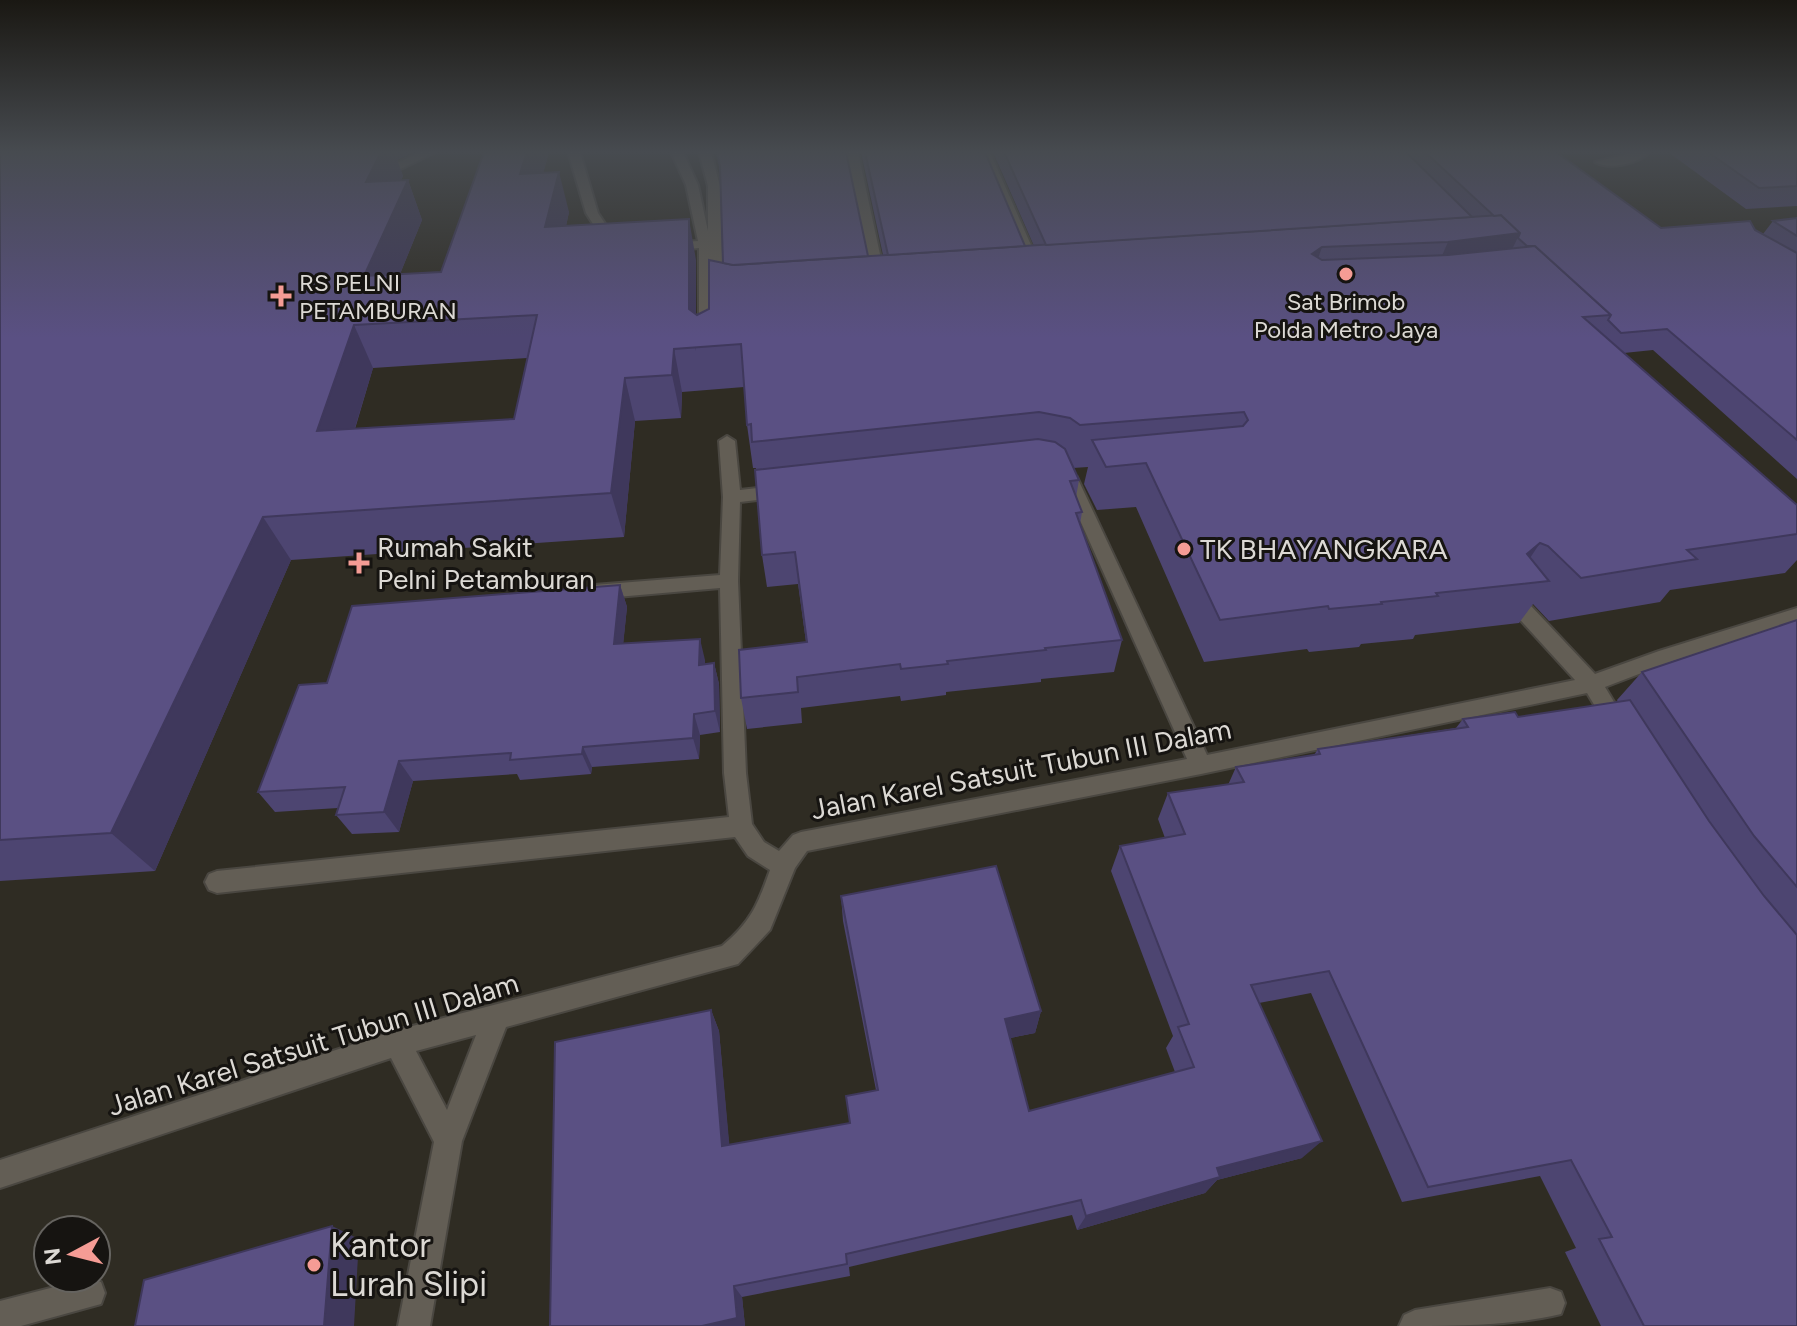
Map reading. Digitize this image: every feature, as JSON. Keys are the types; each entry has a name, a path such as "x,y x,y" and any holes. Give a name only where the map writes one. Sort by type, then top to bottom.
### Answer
{"street":[{"path":"595,214 600,230 610,243 623,247"},
{"path":"698,214 705,244 706,351"},
{"path":"715,214 716,288 721,296 728,298"},
{"path":"865,214 881,289"},
{"path":"1011,214 1038,278"},
{"path":"650,247 705,244"},
{"path":"727,441 732,497 729,581 735,773 741,826 756,849 783,865"},
{"path":"1045,465 1076,477 1201,765"},
{"path":"732,497 796,490"},
{"path":"571,593 729,581"},
{"path":"1510,596 1592,684 1632,748"},
{"name":"Jalan Karel Satsuit Tubun III Dalam","path":"0,1174 397,1043 729,956 744,945 768,911 783,865 801,842 1201,765 1592,684 1666,656 1797,615"},
{"path":"217,882 741,826"},
{"path":"414,1326 448,1141 497,1016"},
{"path":"397,1043 448,1141"},
{"path":"0,1316 86,1294"},
{"path":"1415,1326 1550,1303"}],"building":[{"path":"0,214 392,214 364,276 441,272 462,214 548,214 545,227 689,219 689,309 697,315 709,309 709,260 733,265 1501,215 1520,233 1448,242 1322,247 1312,254 1322,260 1448,255 1535,246 1611,315 1583,317 1797,505 1797,534 1687,550 1697,559 1581,578 1548,546 1540,543 1527,554 1549,581 1436,593 1438,596 1382,604 1329,609 1328,606 1220,620 1146,463 1106,467 1092,440 1243,426 1248,420 1244,412 1080,425 1070,418 1039,412 752,442 751,424 747,425 741,344 674,349 672,375 625,378 611,493 263,517 111,833 0,840","holes":["537,315 514,419 317,431 354,325"]},
{"path":"721,214 859,214 868,256 733,265 723,263"},
{"path":"879,214 1011,214 1025,246 888,255"},
{"path":"1032,214 1469,214 1472,217 1046,245"},
{"path":"1492,214 1641,214 1661,228 1750,221 1755,230 1797,253 1797,440 1667,329 1621,333 1608,320 1611,315 1535,246 1527,246 1518,238 1520,233 1501,215"},
{"path":"1797,218 1797,236 1773,221"},
{"path":"1038,439 1055,442 1065,449 1079,480 1070,481 1082,512 1076,513 1122,640 947,661 948,664 901,669 900,664 797,677 798,692 741,698 739,650 807,642 795,552 762,555 755,470"},
{"path":"620,585 614,644 700,639 699,665 714,663 715,711 694,714 693,738 583,747 582,754 510,760 511,753 399,761 384,812 336,815 345,787 258,792 299,685 327,683 352,606"},
{"path":"1797,620 1797,887 1754,836 1642,672"},
{"path":"1630,700 1709,821 1797,935 1797,1326 1644,1326 1599,1239 1612,1237 1571,1160 1428,1187 1329,971 1251,985 1322,1141 1217,1168 1220,1177 1086,1216 1081,1200 846,1254 847,1264 734,1286 737,1318 702,1326 550,1326 555,1042 711,1010 722,1146 850,1123 846,1096 878,1090 841,896 996,866 1041,1011 1005,1019 1029,1111 1194,1067 1178,1027 1189,1024 1120,846 1185,834 1168,793 1244,782 1236,767 1320,754 1318,749 1468,727 1463,719 1515,712 1518,717"},
{"name":"Kantor Lurah Slipi","path":"332,1226 324,1326 135,1326 144,1280"}],"place":[{"name":"Sat Brimob Polda Metro Jaya","path":"1346,274"},
{"name":"RS PELNI PETAMBURAN","path":"281,296"},
{"name":"TK BHAYANGKARA","path":"1184,549"},
{"name":"Rumah Sakit Pelni Petamburan","path":"359,563"},
{"name":"Kantor Lurah Slipi","path":"314,1265"}]}
